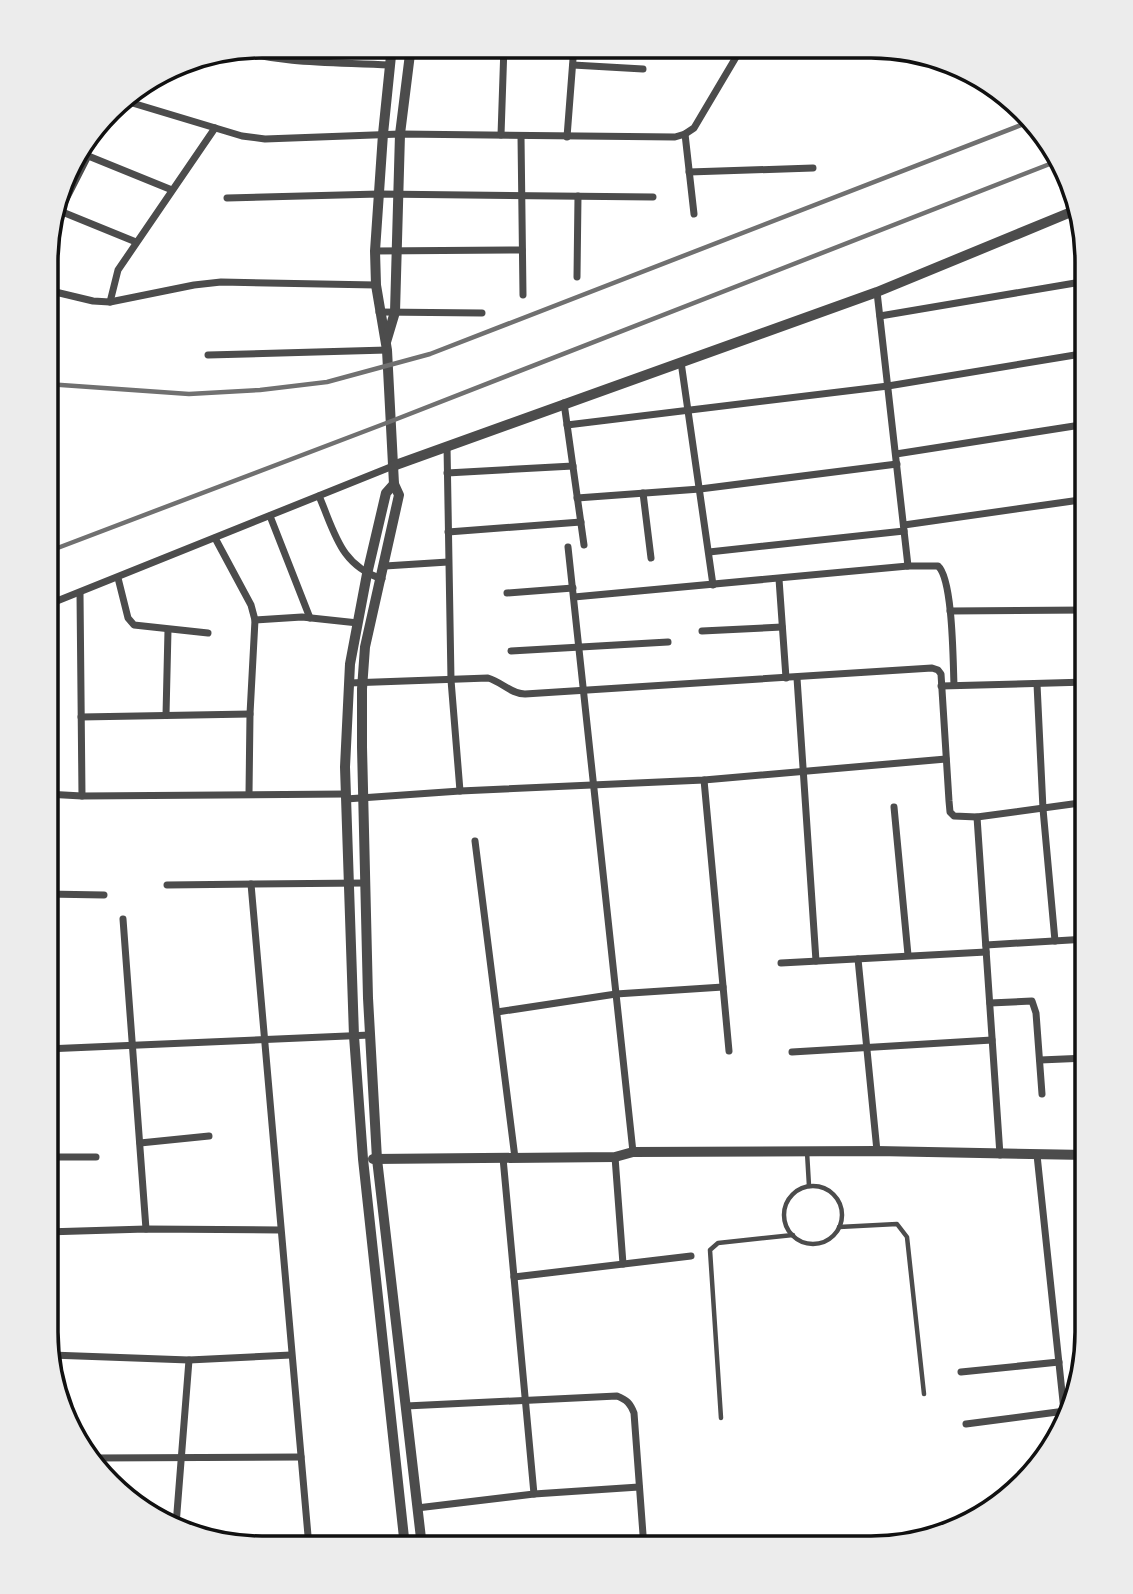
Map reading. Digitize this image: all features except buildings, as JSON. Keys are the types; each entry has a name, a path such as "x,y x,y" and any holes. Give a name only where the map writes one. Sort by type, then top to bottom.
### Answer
{"street":[{"path":"276,58 389,65"},
{"path":"390,58 375,251 379,312 386,347 394,484 399,495 365,647 362,683 363,799 370,1035 377,1159 421,1536"},
{"path":"386,347 395,312 400,134 410,58"},
{"path":"501,135 504,58"},
{"path":"567,137 573,58"},
{"path":"133,103 242,136 265,139 383,134 663,137 685,134 694,128 735,58"},
{"path":"573,65 643,68"},
{"path":"110,302 118,270 215,128"},
{"path":"685,134 694,214"},
{"path":"521,136 523,295"},
{"path":"73,183 88,156 172,190"},
{"path":"690,173 813,168"},
{"path":"227,198 379,194 653,197"},
{"path":"577,277 578,197"},
{"path":"65,213 136,242"},
{"path":"58,601 393,466 877,292 1069,213"},
{"path":"375,251 522,250"},
{"path":"58,293 110,302 221,282 376,285"},
{"path":"880,316 1075,283"},
{"path":"877,292 908,566"},
{"path":"379,312 482,313"},
{"path":"208,355 386,347"},
{"path":"567,425 888,386 1075,355"},
{"path":"681,362 713,585"},
{"path":"564,403 584,545"},
{"path":"895,454 1075,426"},
{"path":"447,446 451,680 460,791"},
{"path":"577,498 700,489 897,464"},
{"path":"447,473 573,466"},
{"path":"394,484 386,493 350,664 345,767 354,1037 363,1159 404,1536"},
{"path":"643,493 651,558"},
{"path":"319,496 344,553 356,567 382,579"},
{"path":"709,552 904,528 1075,501"},
{"path":"270,516 310,618"},
{"path":"448,533 581,522"},
{"path":"215,538 251,605 256,620 250,714 249,794"},
{"path":"568,547 633,1152"},
{"path":"385,566 448,562"},
{"path":"574,597 930,565 944,573 950,611 954,685"},
{"path":"118,578 128,618 139,628 208,633"},
{"path":"779,579 786,678"},
{"path":"507,593 573,588"},
{"path":"80,593 82,796"},
{"path":"950,611 1075,610"},
{"path":"256,620 310,618 358,623"},
{"path":"702,631 782,627"},
{"path":"166,715 168,630"},
{"path":"511,651 668,642"},
{"path":"349,683 488,678 519,694 932,668 941,674 950,812 954,816 977,817 1075,804"},
{"path":"797,678 816,961"},
{"path":"941,686 1075,682"},
{"path":"1037,684 1043,809 1055,941"},
{"path":"81,716 250,714"},
{"path":"58,795 249,794 363,799 460,791 704,780 946,760"},
{"path":"704,780 729,1051"},
{"path":"894,807 908,955"},
{"path":"977,817 1000,1155"},
{"path":"475,841 496,1012 509,1158 514,1277 534,1494"},
{"path":"167,885 365,883"},
{"path":"251,884 308,1536"},
{"path":"58,894 104,895"},
{"path":"123,919 146,1229"},
{"path":"781,963 1075,940"},
{"path":"858,959 877,1151"},
{"path":"496,1012 616,994 723,987"},
{"path":"990,1003 1032,1001 1036,1013 1042,1094"},
{"path":"58,1049 370,1035"},
{"path":"792,1052 992,1040"},
{"path":"1040,1060 1075,1059"},
{"path":"140,1143 209,1136"},
{"path":"363,1159 615,1157 633,1152 877,1151 1075,1155"},
{"path":"1037,1155 1064,1399"},
{"path":"58,1157 96,1157"},
{"path":"615,1157 623,1264"},
{"path":"58,1232 280,1230"},
{"path":"514,1277 691,1256"},
{"path":"379,1309 394,1308"},
{"path":"59,1355 189,1360 291,1355"},
{"path":"177,1517 189,1360"},
{"path":"961,1372 1059,1362"},
{"path":"406,1406 617,1396 625,1399 634,1413 643,1536"},
{"path":"966,1423 1058,1412"},
{"path":"101,1458 300,1458"},
{"path":"417,1508 534,1494 639,1487"}],"lane":[{"path":"807,1152 809,1186"},
{"path":"721,1418 710,1250 718,1243 793,1236 814,1244 829,1239 839,1227 839,1201 826,1189 809,1186 793,1194 787,1202 785,1219 793,1236"},
{"path":"839,1227 897,1224 907,1237 924,1394"}],"railway":[{"path":"58,385 189,394 260,390 327,382 430,354 1023,125"},
{"path":"58,548 389,422 1050,164"}]}
